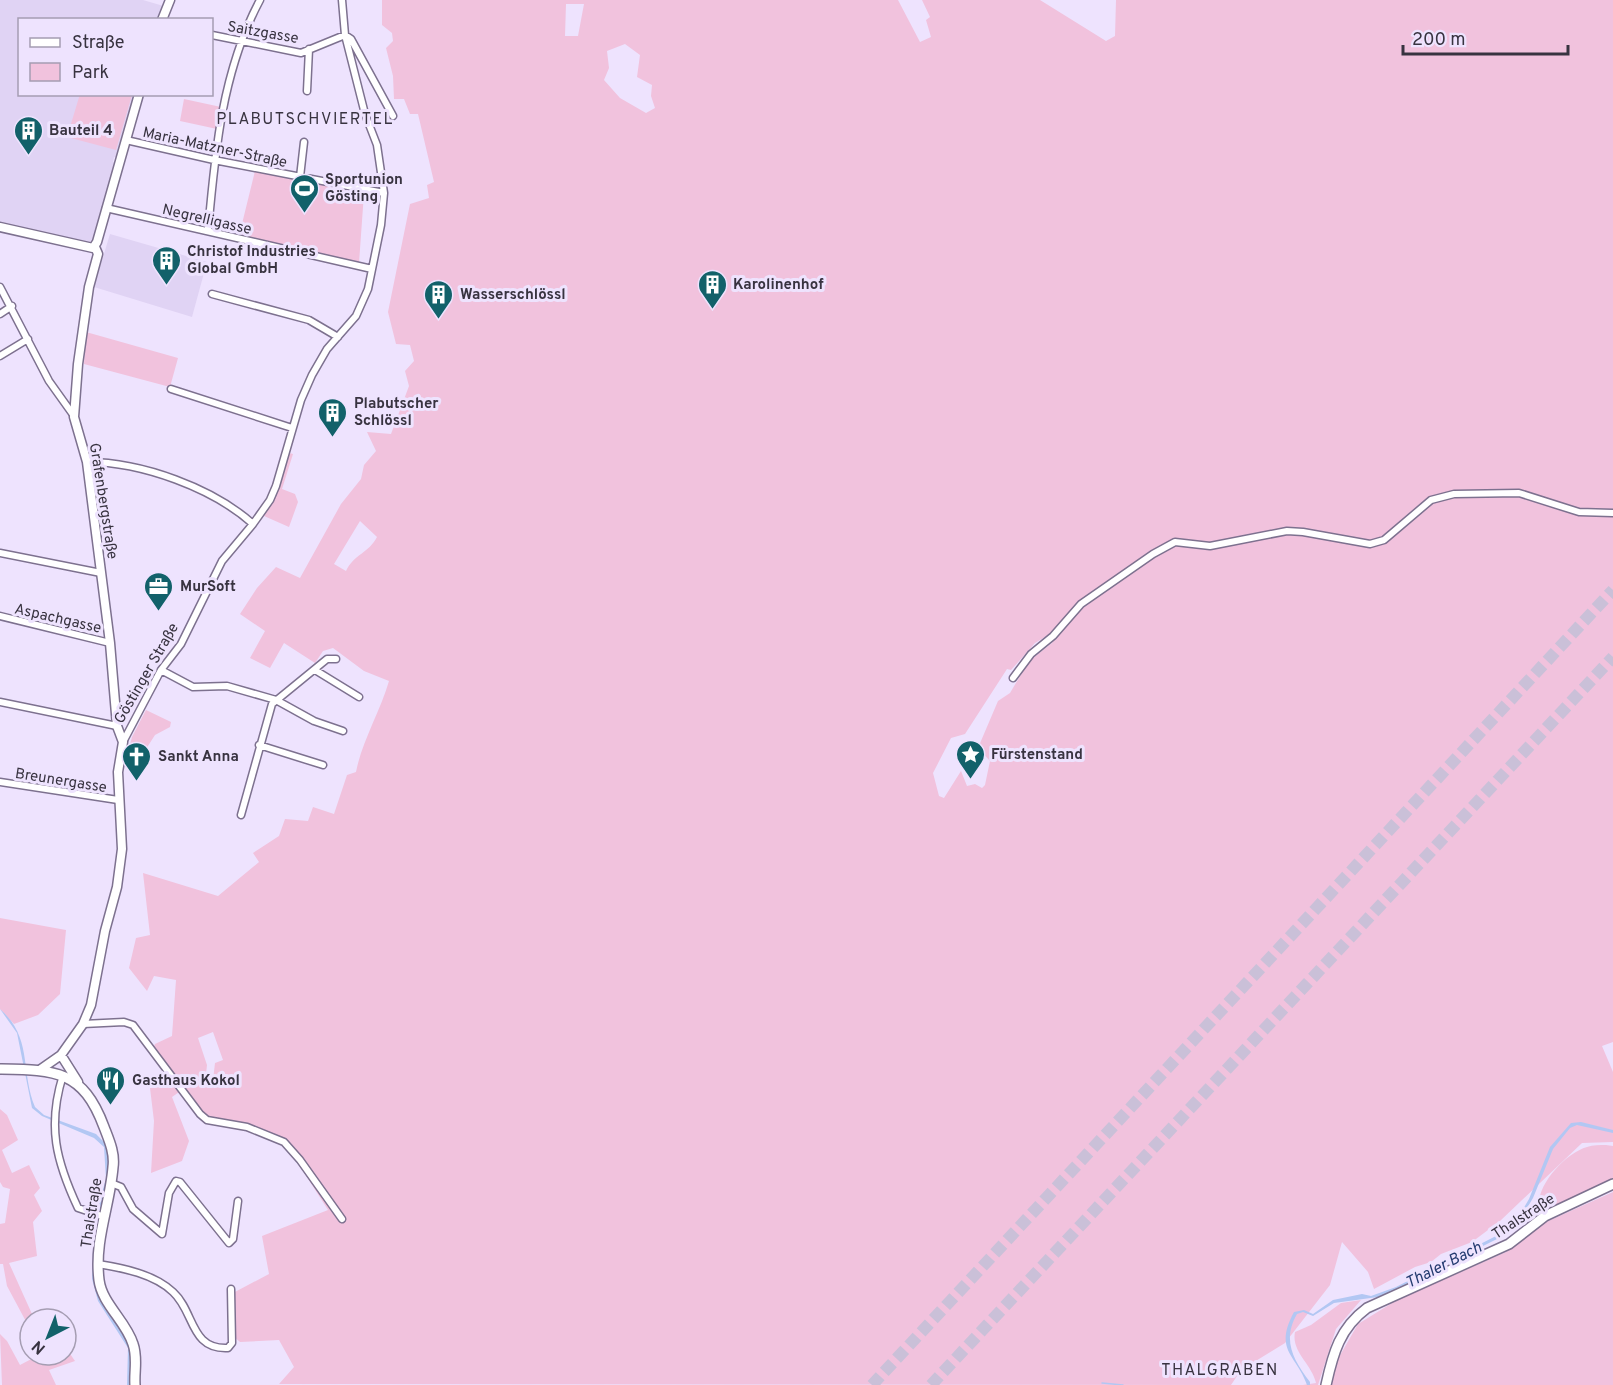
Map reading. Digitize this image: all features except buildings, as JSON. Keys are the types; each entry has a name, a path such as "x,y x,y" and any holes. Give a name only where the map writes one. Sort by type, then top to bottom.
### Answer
{"main road":[{"path":"0,1069 41,1069 78,1082"},
{"name":"Thalstraße","path":"78,1082 94,1105 110,1143 114,1164 111,1183 98,1215 98,1264 100,1285 133,1342 135,1385"},
{"name":"Thalstraße","path":"1326,1385 1333,1354 1347,1324 1367,1308 1509,1244 1545,1216 1613,1184"}],"street":[{"path":"163,18 170,0"},
{"path":"208,231 214,160 229,77 260,0"},
{"name":"Göstinger Straße","path":"41,1069 61,1055 83,1024 91,1005 105,931 117,887 123,835 118,800 118,772 123,742 161,670 181,644 222,561 253,524 276,486 292,428 312,375 363,305 372,270 384,193 377,145 365,114 345,34 342,0"},
{"name":"Saitzgasse","path":"213,35 301,52 345,34"},
{"name":"Göstinger Straße","path":"345,34 351,39 393,116"},
{"name":"Saitzgasse","path":"307,91 309,49"},
{"path":"94,248 138,96"},
{"name":"Maria-Matzner-Straße","path":"126,140 214,160 384,193"},
{"name":"Maria-Matzner-Straße","path":"300,177 304,142"},
{"name":"Negrelligasse","path":"106,208 372,270"},
{"path":"0,227 94,248 98,254 89,286 75,384 74,417"},
{"name":"Grafenbergstraße","path":"0,287 12,306 49,381 74,417 87,462 110,643 117,726 123,742"},
{"path":"212,294 309,320 338,337"},
{"path":"0,314 12,306"},
{"path":"0,356 28,339"},
{"path":"171,389 292,428"},
{"path":"87,462 126,466 186,484 221,500 253,524"},
{"path":"1012,678 1030,654 1053,636 1081,604 1153,554 1175,542 1224,545 1287,531 1314,533 1370,544 1384,540 1431,500 1455,494 1519,494 1579,512 1613,513"},
{"name":"Grafenbergstraße","path":"0,553 101,573"},
{"name":"Aspachgasse","path":"0,616 110,643"},
{"path":"241,815 259,745 276,700 324,662 336,659"},
{"path":"161,670 193,687 227,687 276,700 316,722 343,731"},
{"path":"315,670 359,697"},
{"path":"0,702 117,726"},
{"path":"259,745 323,765"},
{"name":"Breunergasse","path":"0,782 118,800"},
{"path":"83,1024 124,1022 133,1025 200,1114 207,1120 247,1127 284,1142 300,1160 342,1219"},
{"path":"61,1055 78,1082"},
{"path":"63,1075 54,1118 58,1160 78,1208 98,1215"},
{"path":"111,1183 121,1187 134,1209 162,1234 170,1193 176,1181 180,1182 229,1243 233,1239 238,1201"},
{"path":"98,1264 129,1269 172,1291 185,1309 196,1335 202,1341 220,1348 228,1348 232,1343 231,1289"}],"shaded area":[{"path":"0,0 143,0 167,7 162,18 18,18 18,96 140,96 121,158 114,157 113,162 116,163 95,238 87,244 0,223"},
{"name":"Christof Industries Global GmbH","path":"110,234 207,262 192,317 94,287"}],"green space":[{"path":"382,0 898,0 920,42 931,37 926,20 930,17 922,0 1040,0 1106,41 1115,36 1116,0 1613,0 1613,1042 1602,1046 1613,1072 1613,1142 1582,1143 1500,1221 1472,1242 1441,1254 1431,1262 1415,1267 1374,1289 1368,1272 1342,1242 1330,1285 1285,1343 1241,1370 1231,1385 279,1384 294,1367 279,1340 240,1342 233,1336 233,1293 269,1274 262,1236 328,1210 284,1141 207,1118 182,1090 172,1097 189,1141 182,1161 151,1173 154,1121 150,1088 161,1087 171,1080 151,1054 155,1044 172,1036 176,980 154,976 147,991 129,968 136,938 150,935 143,873 218,896 259,862 253,853 279,836 285,819 308,821 313,807 334,814 347,775 356,772 362,749 389,681 364,671 333,648 323,651 315,663 284,643 270,668 250,658 265,631 240,614 257,588 276,567 300,578 341,504 361,479 364,465 376,451 367,432 391,434 409,386 405,371 414,361 410,345 396,344 388,312 410,204 429,198 427,185 434,182 418,114 410,114 404,99 394,99 393,76 386,48 393,41 392,33 382,25","holes":["566,4 584,4 578,36 565,36","625,44 640,55 637,77 652,85 651,96 655,108 646,113 620,98 604,80 609,68 607,51","360,521 377,537 370,547 349,565 346,571 334,564","1050,634 1055,637 1052,643 1029,661 1010,693 998,701 978,748 990,761 985,785 982,788 975,784 967,786 961,771 944,798 939,796 933,773 951,738 965,734 1007,669 1011,670 1035,643","213,1032 223,1060 215,1063 213,1080 206,1074 207,1065 198,1038"]},
{"path":"79,96 132,96 116,150 67,137"},
{"path":"184,99 221,107 217,129 180,121"},
{"name":"Sportunion Gösting","path":"255,171 364,193 359,263 239,236"},
{"path":"86,332 178,358 170,387 84,364"},
{"path":"289,453 293,454 282,489 295,494 298,502 289,527 264,516 278,489"},
{"path":"146,710 171,722 170,727 155,735 146,749 129,748 132,737"},
{"path":"0,918 66,930 60,994 38,1015 14,1024 0,1009"},
{"path":"0,1109 7,1115 18,1140 2,1150 12,1173 29,1165 40,1188 34,1195 42,1211 33,1222 37,1256 9,1263 29,1307 18,1307 7,1286 3,1264 0,1264 0,1224 5,1223 10,1189 3,1187 0,1182"},
{"path":"1594,1145 1613,1146 1613,1182 1530,1223 1529,1215 1539,1206 1543,1188 1554,1170 1579,1150"},
{"path":"1613,1192 1613,1385 1330,1385 1339,1357 1358,1324 1397,1300 1506,1252 1546,1222"},
{"path":"1361,1300 1336,1329 1318,1385 1303,1385 1316,1383 1296,1346 1295,1332 1311,1325 1341,1303"},
{"path":"0,1334 7,1341 18,1361 18,1367 58,1367 49,1370 56,1385 2,1385"}],"water":[{"path":"0,1009 10,1020 17,1031 22,1043 35,1107 44,1115 96,1134 107,1145 111,1162 106,1194 97,1220 95,1269 131,1348 131,1385 127,1385 128,1348 98,1301 92,1279 94,1219 106,1179 104,1147 94,1138 42,1116 32,1108 17,1033"},
{"name":"Thaler Bach","path":"1581,1122 1613,1130 1613,1133 1577,1125 1570,1128 1553,1149 1533,1198 1521,1218 1497,1239 1378,1297 1334,1303 1313,1316 1303,1312 1297,1314 1290,1332 1291,1350 1310,1382 1310,1385 1307,1385 1286,1344 1288,1325 1294,1312 1304,1310 1313,1314 1333,1300 1362,1294 1371,1296 1396,1287 1496,1236 1519,1216 1529,1199 1550,1147 1571,1123"}],"waterway":[{"path":"1102,1383 1123,1385"}],"tunnel":[{"path":"872,1385 1613,590"},
{"path":"931,1385 1613,657"}],"place":[{"name":"Bauteil 4","path":"28,156"},
{"name":"Sportunion Gösting","path":"304,214"},
{"name":"Christof Industries Global GmbH","path":"166,286"},
{"name":"Karolinenhof","path":"712,310"},
{"name":"Wasserschlössl","path":"439,320"},
{"name":"Plabutscher Schlössl","path":"333,438"},
{"name":"MurSoft","path":"159,612"},
{"name":"Fürstenstand","path":"970,780"},
{"name":"Sankt Anna","path":"137,782"},
{"name":"Gasthaus Kokol","path":"111,1106"}],"district":[{"name":"PLABUTSCHVIERTEL","path":"305,118"},
{"name":"THALGRABEN","path":"1220,1369"}]}
